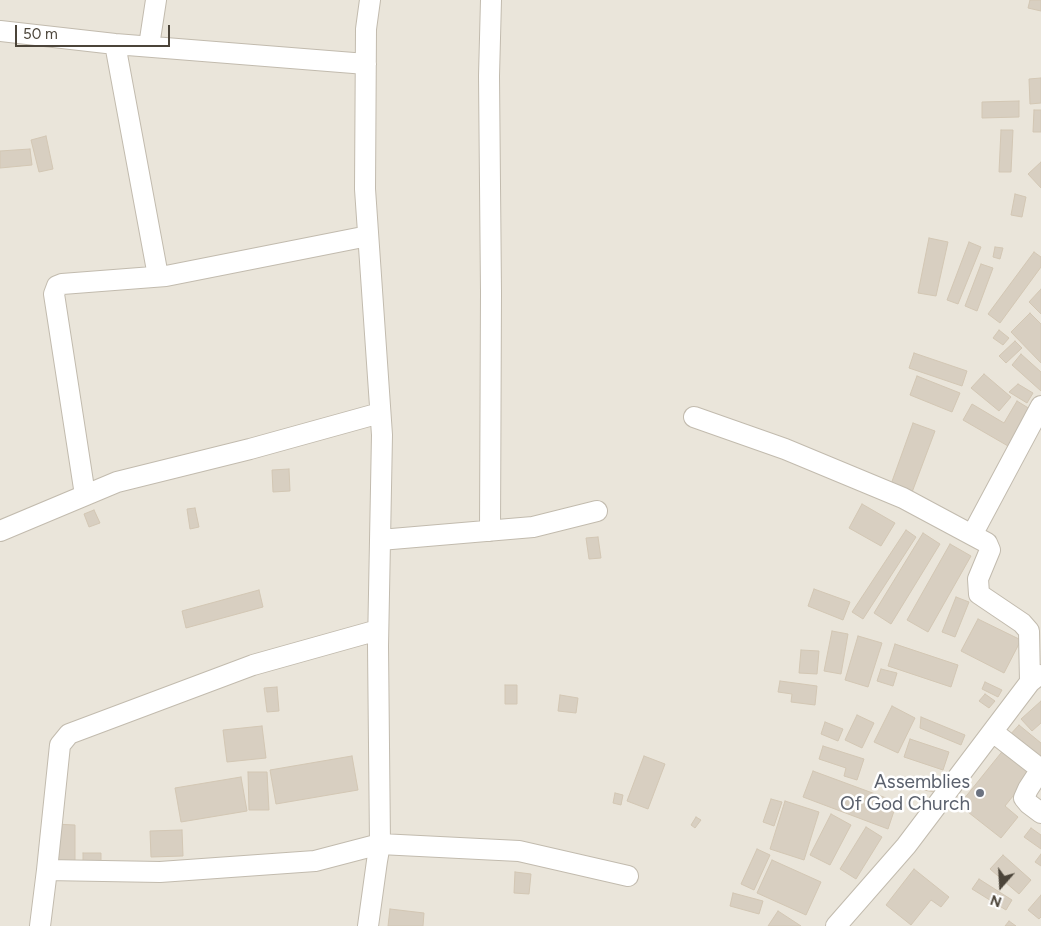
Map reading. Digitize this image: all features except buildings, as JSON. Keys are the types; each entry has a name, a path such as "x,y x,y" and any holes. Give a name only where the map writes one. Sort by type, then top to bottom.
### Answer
{"street":[{"path":"149,46 156,0"},
{"path":"368,926 380,844 378,630 382,435 365,189 366,29 370,0"},
{"path":"490,531 491,293 489,76 492,0"},
{"path":"0,31 115,44 366,64"},
{"path":"115,44 158,276"},
{"path":"85,495 54,294 57,286 158,276 368,236"},
{"path":"972,536 1041,406"},
{"path":"0,531 117,482 250,449 380,413"},
{"path":"694,417 786,449 894,494 987,543 990,550 978,579 979,594 1022,623 1029,631 1036,678 906,846 838,925"},
{"path":"380,540 533,528 597,511"},
{"path":"40,926 60,745 69,734 253,665 378,630"},
{"path":"993,732 1038,767 1039,772 1024,798 1041,812"},
{"path":"47,870 160,872 315,860 380,844 519,851 628,876"}],"shaded area":[{"path":"0,0 1041,0 1041,926 0,926"}],"place":[{"name":"Assemblies Of God Church","path":"980,793"}]}
